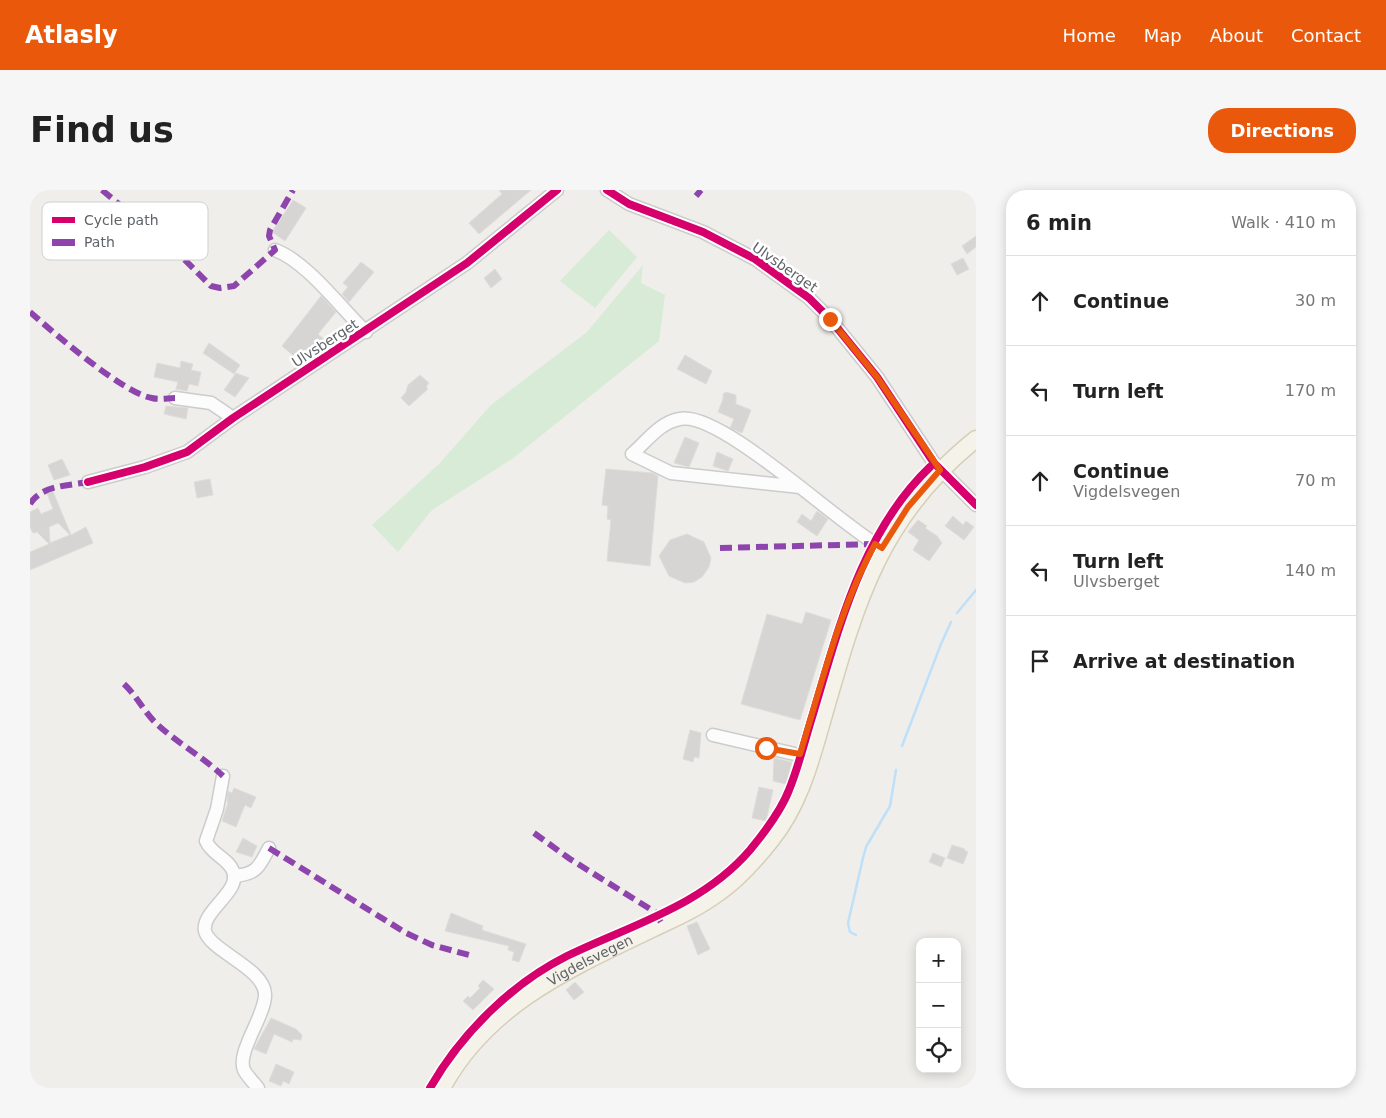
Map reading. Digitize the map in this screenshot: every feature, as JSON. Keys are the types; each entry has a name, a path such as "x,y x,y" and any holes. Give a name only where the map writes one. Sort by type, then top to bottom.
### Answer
{"main road":[{"name":"Vigdelsvegen","path":"442,1088 470,1046 510,1006 572,968 696,907 737,878 773,838 786,817 812,758 858,601 882,548 908,507 940,470 976,439"}],"street":[{"name":"Ulvsberget","path":"607,190 629,204 703,232 746,254 809,298 830,319 877,377 940,470 976,504"},
{"name":"Ulvsberget","path":"88,482 145,467 187,452 233,418 366,332 467,263 553,191"},
{"path":"275,250 287,254 300,265 366,332"},
{"path":"175,398 211,403 233,418"},
{"path":"800,487 671,473 632,454 666,422 682,418 695,419 743,444 882,548"},
{"path":"713,735 812,758"},
{"path":"223,776 217,809 206,841 209,849 228,863 234,876 229,890 207,920 205,931 210,939 236,959 262,983 265,994 259,1017 243,1059 244,1070 258,1088"},
{"path":"234,876 246,875 254,871 269,848"}],"green space":[{"path":"609,230 637,257 595,308 560,281"},
{"path":"643,265 641,283 665,295 659,341 512,459 432,510 398,552 372,525 439,464 491,405 587,332"}],"building":[{"path":"499,190 531,190 479,234 469,223 502,194"},
{"path":"293,200 306,208 285,241 272,232"},
{"path":"976,236 976,247 967,254 962,246"},
{"path":"963,258 969,269 957,275 951,264"},
{"path":"361,262 374,272 349,302 342,294 348,287 343,283"},
{"path":"495,269 502,279 491,288 484,278"},
{"path":"321,296 336,312 318,334 327,342 320,351 302,363 282,346"},
{"path":"209,343 240,365 234,374 203,353"},
{"path":"685,355 712,371 706,384 677,369"},
{"path":"181,361 193,364 191,370 201,372 198,386 189,384 187,391 176,389 178,382 154,377 157,363 180,368"},
{"path":"236,373 249,378 235,397 224,390"},
{"path":"420,375 429,383 426,387 428,389 409,406 401,398 406,392 408,385"},
{"path":"726,392 736,395 736,404 751,410 742,433 730,428 734,419 718,412 723,394"},
{"path":"166,406 188,408 186,419 164,414"},
{"path":"685,437 699,443 689,467 674,463"},
{"path":"717,452 733,459 728,471 713,466"},
{"path":"62,459 70,475 54,480 48,465"},
{"path":"606,469 653,473 658,476 650,566 607,561 611,520 607,519 608,506 602,505"},
{"path":"210,479 213,495 197,498 194,482"},
{"path":"52,489 71,535 86,527 93,543 30,570 30,552 49,544 37,532 33,533 30,527 30,512 38,508 41,514 53,509 46,491","holes":["58,523 70,535 50,543 49,527"]},
{"path":"817,511 828,519 817,536 797,522 802,514 811,521"},
{"path":"953,516 963,525 966,521 974,527 964,540 945,526"},
{"path":"918,520 927,526 925,528 937,536 942,543 929,561 913,550 919,540 908,532"},
{"path":"687,534 704,542 711,558 709,567 702,577 694,582 685,583 669,576 659,556 670,540"},
{"path":"806,612 831,620 800,720 741,704 767,614 802,624"},
{"path":"690,730 701,733 699,758 694,757 693,762 683,759"},
{"path":"774,758 792,762 786,784 773,781"},
{"path":"759,787 773,790 766,821 752,818"},
{"path":"234,788 256,797 251,808 245,805 236,827 222,821 228,803 228,791 232,793"},
{"path":"243,838 257,846 252,857 236,852"},
{"path":"952,845 965,849 968,852 963,864 947,858"},
{"path":"933,853 945,858 941,867 929,862"},
{"path":"451,913 483,926 482,930 526,944 519,962 512,960 514,952 508,950 509,946 445,931"},
{"path":"697,922 710,949 698,955 687,926"},
{"path":"483,980 494,989 473,1010 463,1001 468,996 470,998 480,988 478,986"},
{"path":"575,982 584,992 574,1000 566,990"},
{"path":"271,1018 296,1029 302,1035 301,1040 293,1039 292,1042 274,1034 266,1054 254,1049"},
{"path":"276,1064 294,1072 289,1084 283,1081 281,1086 269,1081"}],"waterway":[{"path":"957,613 976,590"},
{"path":"902,746 951,622"},
{"path":"856,935 850,932 848,923 863,858 866,847 890,806 896,770"}],"marked path":[{"path":"102,190 116,202"},
{"path":"185,260 211,286 220,288 234,286 275,250 269,236 270,230 293,190"},
{"path":"696,196 701,190"},
{"path":"30,312 107,375 124,386 152,398 175,398"},
{"path":"30,504 41,493 48,490 88,482"},
{"path":"720,548 875,544"},
{"path":"124,684 159,726 223,776"},
{"path":"534,833 570,859 655,912 662,924"},
{"path":"269,848 406,933 432,945 469,955"}],"cycle path":[{"path":"88,482 145,467 187,452 233,418 467,263 557,190"},
{"path":"607,190 629,204 703,232 755,259 809,298 830,319 877,377 934,463 976,505"},
{"path":"430,1088 442,1068 472,1030 489,1012 526,981 546,967 567,956 640,924 688,900 710,886 750,850 777,814 786,798 799,762 844,615 870,551 887,521 907,493 930,467"}],"route":[{"path":"766,748 800,754 844,611 861,570 875,544 882,548 908,507 940,470 877,377 830,319"}]}
